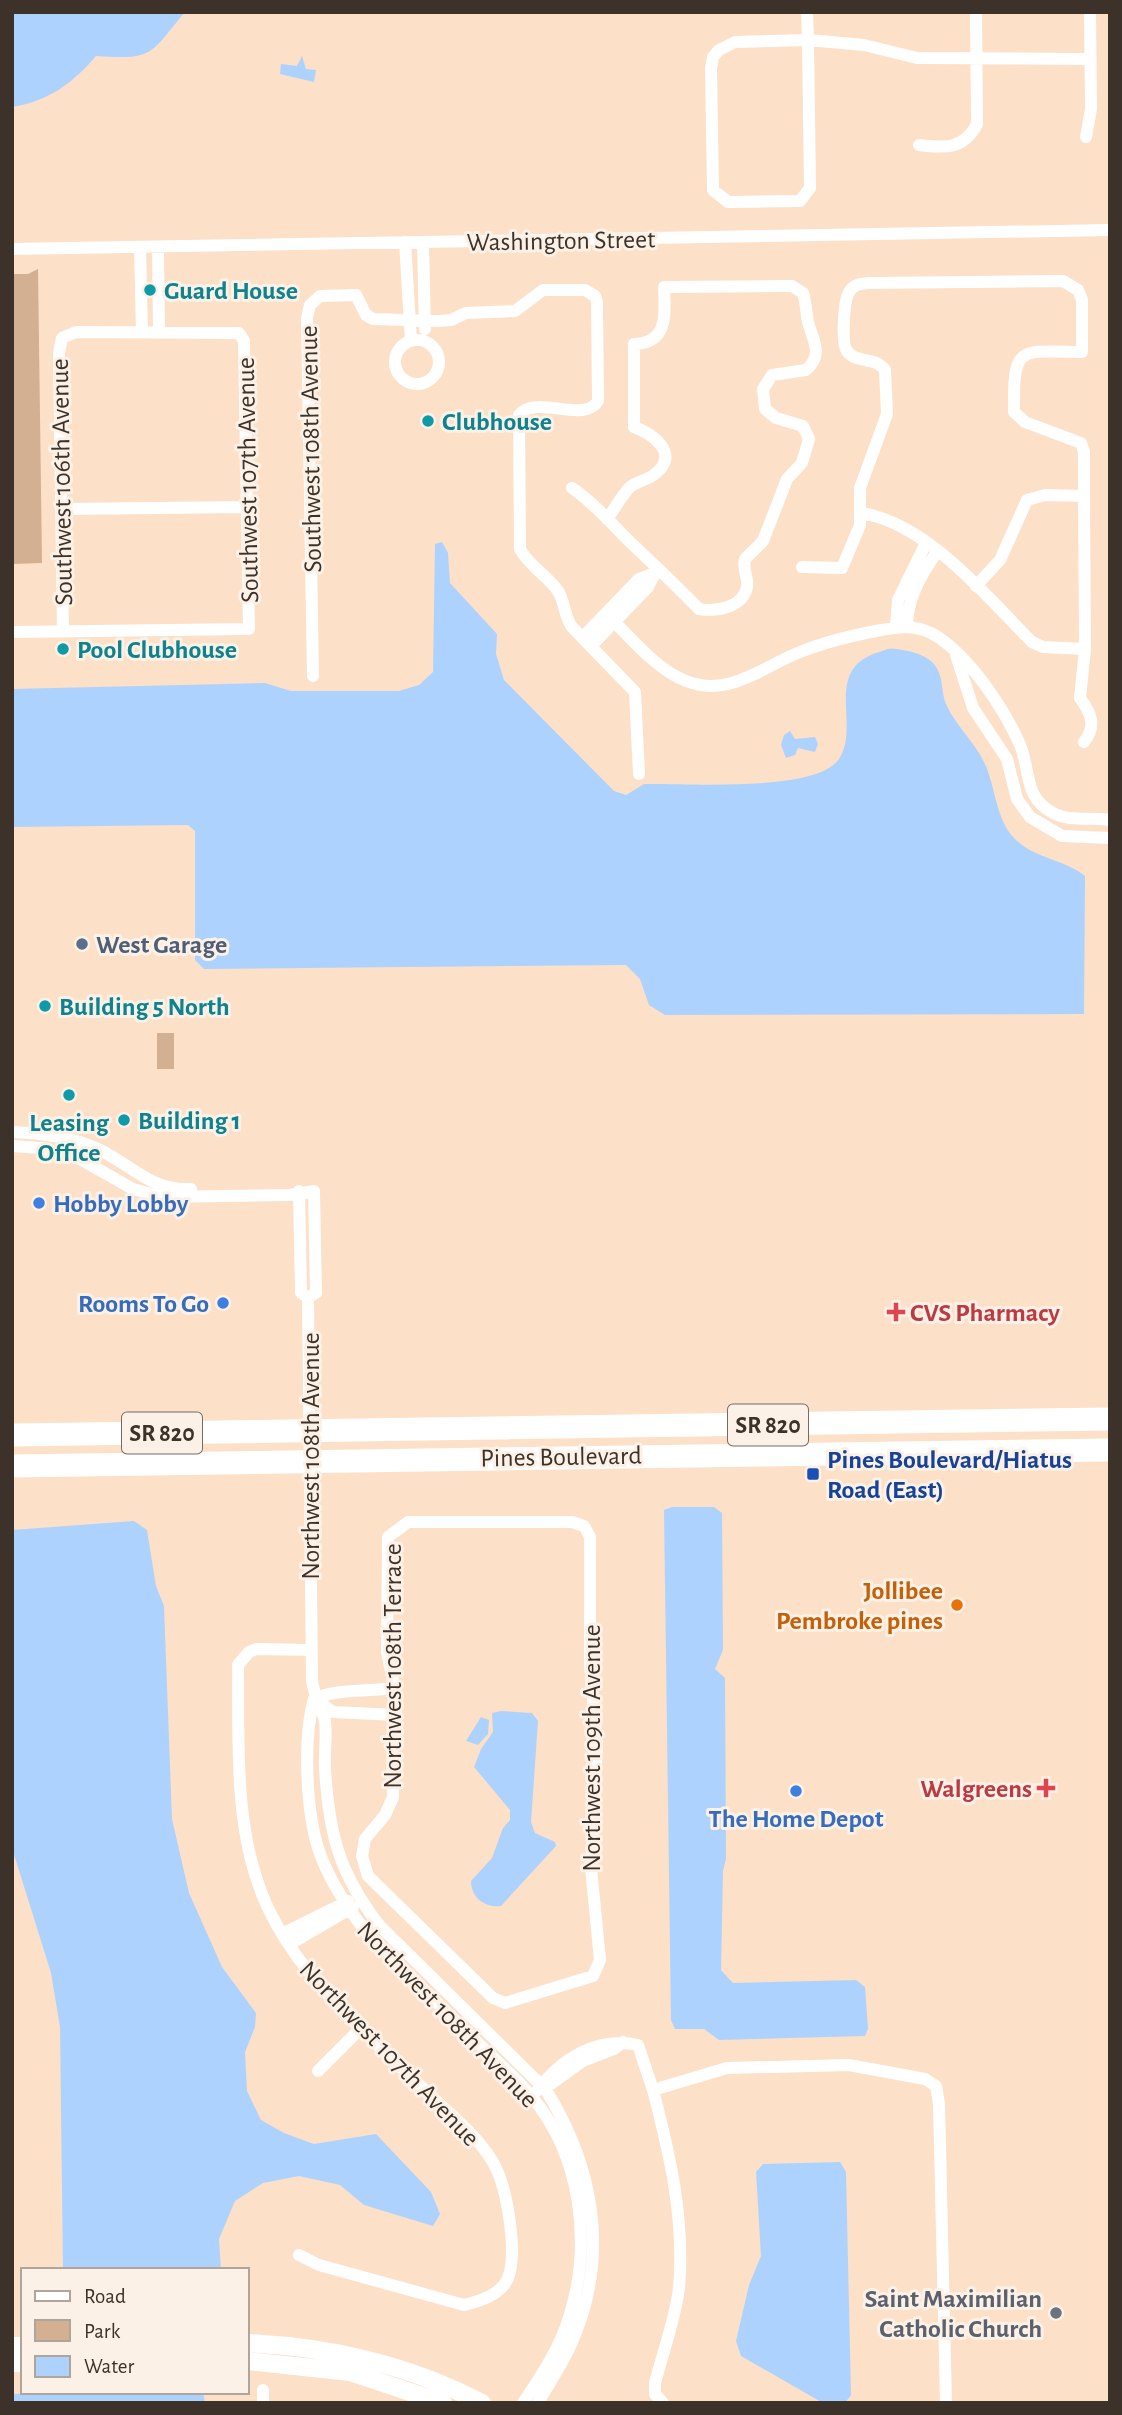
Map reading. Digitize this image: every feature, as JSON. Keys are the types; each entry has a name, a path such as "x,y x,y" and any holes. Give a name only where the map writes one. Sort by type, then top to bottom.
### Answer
{"highway":[{"name":"Pines Boulevard","path":"12,1435 1110,1419"},
{"name":"Pines Boulevard","path":"12,1466 311,1459 1110,1450"}],"street":[{"path":"807,12 808,40 810,188 807,196 800,201 728,202 713,190 711,68 713,57 719,50 735,43 808,40 864,45 917,58 1090,59"},
{"path":"919,145 955,147 971,136 977,124 976,12"},
{"path":"1086,137 1091,108 1090,12"},
{"name":"Washington Street","path":"12,249 1110,230"},
{"path":"405,242 408,279"},
{"path":"417,340 414,320 424,284 423,242"},
{"path":"140,248 142,331 159,331 158,248"},
{"path":"408,279 424,284"},
{"path":"408,279 402,284 403,309 414,320 452,320 466,313 514,311 542,290 585,290 595,296 599,396 596,405 588,408 530,408 522,410 519,415 520,548 531,565 555,587 567,620 635,692 639,716 639,774"},
{"path":"802,567 842,568 862,513 860,488 885,425 888,397 881,365 850,354 844,345 846,297 856,285 1063,281 1078,290 1082,300 1082,352 1031,351 1018,359 1014,370 1014,412 1025,422 1081,443 1084,452 1085,649 1080,698 1090,711 1092,724 1084,742"},
{"path":"572,488 607,519 655,571 699,608 726,608 747,589 745,559 763,541 787,479 803,463 809,444 803,426 776,418 765,409 763,388 769,378 778,373 806,370 813,364 817,349 803,293 792,286 664,287 664,323 660,334 653,341 634,344 634,427 658,439 664,447 664,460 654,475 629,489 607,519"},
{"name":"Southwest 108th Avenue","path":"313,676 308,312 320,296 350,294 356,295 366,315 373,319 414,320"},
{"path":"141,299 159,299"},
{"name":"Southwest 106th Avenue","path":"63,631 60,343 66,334 142,331"},
{"name":"Southwest 107th Avenue","path":"63,631 249,629 244,341 239,333 159,331"},
{"path":"976,586 1000,560 1027,500 1050,494 1084,496"},
{"path":"61,509 247,507"},
{"path":"862,513 901,525 926,543 976,586 1032,642 1043,647 1085,649"},
{"path":"902,627 898,600 926,543"},
{"path":"902,627 924,569 937,552"},
{"path":"587,641 610,618 639,579 655,571"},
{"path":"610,618 675,677 689,683 719,686 748,679 780,661 821,645 902,627 932,634 976,670 1010,725 1021,748 1032,795 1041,805 1068,818 1110,820"},
{"path":"12,632 63,631"},
{"path":"956,655 973,708 1007,759 1017,799 1030,817 1062,836 1110,838"},
{"path":"12,1132 82,1143 100,1150 139,1177 167,1188 291,1187 299,1191"},
{"path":"12,1146 59,1151 99,1167 133,1189 162,1197 290,1195 299,1191"},
{"name":"Northwest 108th Avenue","path":"299,1191 314,1191 316,1293 308,1297 301,1293 299,1191"},
{"name":"Northwest 108th Avenue","path":"308,1297 311,1650 314,1699 308,1720 312,1813 318,1848 346,1907 366,1932 533,2097 563,2150 580,2217 581,2248 570,2316 557,2347 523,2403"},
{"name":"Northwest 109th Avenue","path":"398,1527 408,1522 572,1522 584,1526 590,1537 590,1665 597,1745 591,1868 600,1960 593,1976 505,2003 493,1998"},
{"name":"Northwest 108th Terrace","path":"398,1527 388,1537 387,1652 396,1715 392,1746 393,1797 384,1815 365,1839 362,1856 368,1876 493,1998"},
{"name":"Northwest 107th Avenue","path":"299,2255 319,2265 464,2305 487,2300 508,2279 512,2233 506,2193 494,2164 475,2138 360,2029 301,1963 267,1906 249,1849 239,1783 238,1665 248,1652 256,1649 311,1650"},
{"path":"314,1699 331,1692 371,1692 394,1688"},
{"path":"314,1699 333,1712 396,1715"},
{"name":"Northwest 108th Avenue","path":"314,1699 325,1719 328,1812 334,1845 359,1898 379,1924 543,2087 566,2123 586,2172 593,2242 588,2287 573,2342 538,2403"},
{"path":"287,1938 359,1898"},
{"path":"318,2071 360,2029"},
{"path":"533,2097 578,2053 609,2041 638,2045 673,2167 679,2219 678,2289 655,2383 655,2394 663,2403"},
{"path":"653,2090 727,2068 849,2065 925,2079 936,2086 939,2104 946,2403"},
{"path":"248,2343 308,2347 360,2357 446,2384 482,2403"},
{"path":"248,2361 351,2372 443,2403"}],"green space":[{"path":"38,269 42,563 12,564 12,274 28,274"},
{"path":"157,1033 174,1033 174,1069 157,1069"}],"water":[{"path":"12,12 185,12 149,52 129,57 96,56 78,75 59,89 38,100 12,107"},
{"path":"302,56 306,69 316,70 314,82 280,74 281,64 297,66"},
{"path":"442,542 448,553 450,583 497,634 496,654 504,680 614,791 626,795 644,784 718,785 778,782 826,770 839,759 845,746 847,686 851,673 860,661 891,648 927,658 939,673 950,712 984,762 1009,832 1032,851 1085,876 1084,1014 665,1015 649,1005 640,979 626,965 204,969 195,960 195,831 188,825 12,827 12,689 265,683 291,691 399,691 419,685 433,672 435,544"},
{"path":"790,731 795,739 815,737 818,744 815,752 798,748 795,755 786,758 781,745 784,735"},
{"path":"672,1507 714,1507 722,1513 723,1650 715,1669 725,1678 726,1859 723,1871 721,1970 733,1983 856,1980 865,1987 868,2029 865,2036 719,2040 704,2029 675,2029 671,2020 664,1510"},
{"path":"134,1521 147,1530 156,1586 164,1606 172,1819 189,1893 222,1967 256,2013 255,2027 245,2052 247,2091 261,2120 284,2133 314,2144 376,2134 431,2192 440,2214 433,2226 364,2205 340,2185 299,2176 263,2183 235,2201 219,2239 221,2268 63,2268 60,2027 51,1973 12,1848 12,1530"},
{"path":"492,1713 532,1713 538,1721 531,1822 535,1833 555,1842 556,1846 501,1906 495,1906 476,1897 471,1881 492,1858 503,1828 510,1820 510,1810 474,1767 481,1749 493,1732"},
{"path":"481,1717 489,1720 488,1734 478,1745 466,1741"},
{"path":"840,2162 846,2172 851,2395 845,2403 823,2403 741,2356 736,2341 749,2285 761,2256 756,2172 763,2164"},
{"path":"12,2394 203,2394 205,2403 12,2403"}],"place":[{"name":"Guard House","path":"150,290"},
{"name":"Clubhouse","path":"428,421"},
{"name":"Pool Clubhouse","path":"63,649"},
{"name":"West Garage","path":"82,944"},
{"name":"Building 5 North","path":"45,1006"},
{"name":"Leasing Office","path":"69,1095"},
{"name":"Building 1","path":"124,1120"},
{"name":"Hobby Lobby","path":"39,1203"},
{"name":"Rooms To Go","path":"223,1303"},
{"name":"CVS Pharmacy","path":"896,1312"},
{"name":"Pines Boulevard/Hiatus Road (East)","path":"813,1474"},
{"name":"Jollibee Pembroke pines","path":"957,1605"},
{"name":"Walgreens","path":"1046,1788"},
{"name":"The Home Depot","path":"796,1791"},
{"name":"Saint Maximilian Catholic Church","path":"1056,2313"}]}
